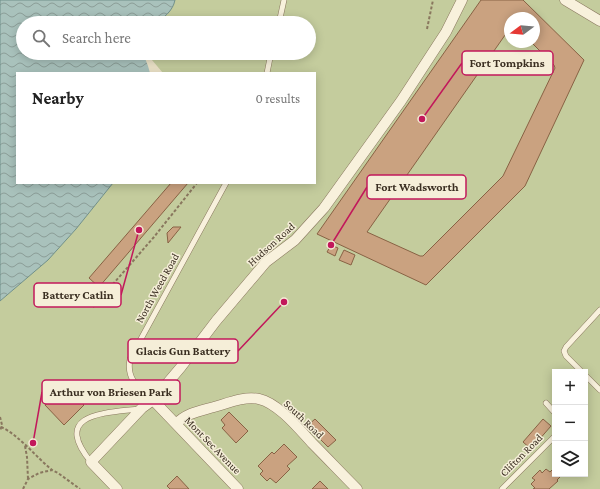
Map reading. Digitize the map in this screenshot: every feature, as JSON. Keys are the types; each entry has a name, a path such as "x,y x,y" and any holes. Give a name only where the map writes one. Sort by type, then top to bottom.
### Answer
{"street":[{"name":"Hudson Road","path":"91,462 142,408 153,400 266,262 295,240 324,208 401,100 446,32 462,0"},
{"path":"565,0 600,22"},
{"name":"South Road","path":"176,424 187,415 202,410 242,399 259,399 269,403 284,414 357,489"},
{"name":"Mont Sec Avenue","path":"153,400 238,489"},
{"path":"91,462 117,489"}],"lane":[{"path":"280,16 284,0"},
{"path":"267,72 270,60"},
{"name":"North Weed Road","path":"153,400 135,384 128,367 130,360 225,184"},
{"path":"579,369 566,356 564,351 600,310"},
{"path":"588,378 600,390"},
{"path":"546,403 552,410"},
{"path":"91,462 79,446 77,440 76,433 80,424 95,415 142,408"},
{"name":"Clifton Road","path":"502,489 552,439"}],"path":[{"path":"427,29 433,0"},
{"path":"93,307 154,237 195,184"},
{"path":"0,416 0,431"},
{"path":"1,427 14,434 52,470 63,476 80,489"},
{"path":"23,489 28,479 27,457 24,445"},
{"path":"28,479 39,473 52,470"}],"green space":[{"path":"175,0 600,0 600,489 0,489 0,301 22,282 76,229 112,184 316,184 316,72 160,72 150,60 316,60 316,16 165,16 172,8"}],"water":[{"path":"0,0 175,0 172,8 165,16 16,16 16,60 150,60 160,72 16,72 16,184 112,184 76,229 48,260 0,301"}],"pier":[{"path":"146,60 152,60 162,72 150,72"}],"building":[{"path":"481,0 523,0 535,12 504,12 504,37 367,232 423,256 503,176 555,68 554,65 537,48 540,48 540,17 584,60 525,186 426,285 317,234"},
{"path":"170,184 187,184 99,287 89,278"},
{"path":"173,227 181,227 168,243 167,233"},
{"path":"331,245 338,248 335,256 327,252"},
{"path":"344,250 355,255 351,265 339,260"},
{"path":"57,384 62,389 65,386 84,405 64,425 45,405 50,401 45,396"},
{"path":"229,412 248,431 236,443 222,428 225,425 221,420"},
{"path":"315,419 336,440 328,447 307,426"},
{"path":"543,419 551,426 531,449 523,442"},
{"path":"284,444 297,457 287,466 290,469 276,483 270,478 267,481 260,474 263,471 258,466 272,452 274,454"},
{"path":"546,469 550,472 552,470 552,477 560,477 557,480 558,481 549,489 533,489 535,488 531,484 535,480 532,478 540,470 542,473"},
{"path":"177,476 189,489 170,489 167,486"},
{"path":"320,481 328,489 312,489"}],"place":[{"name":"Fort Tompkins","path":"422,119"},
{"name":"Battery Catlin","path":"139,230"},
{"name":"Fort Wadsworth","path":"331,245"},
{"name":"Glacis Gun Battery","path":"284,302"},
{"name":"Arthur von Briesen Park","path":"33,443"}]}
